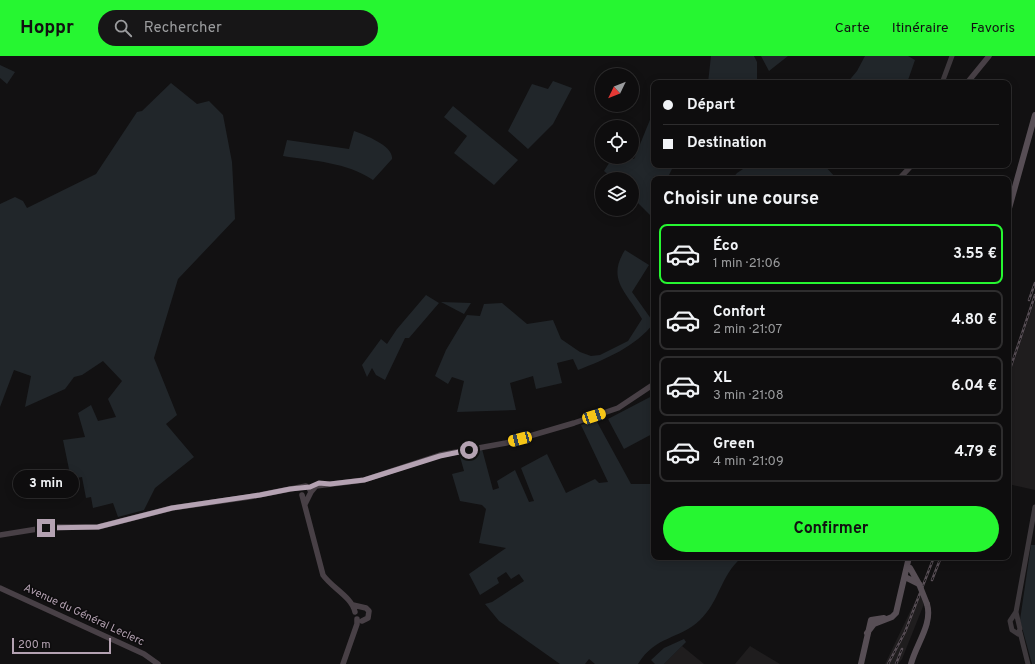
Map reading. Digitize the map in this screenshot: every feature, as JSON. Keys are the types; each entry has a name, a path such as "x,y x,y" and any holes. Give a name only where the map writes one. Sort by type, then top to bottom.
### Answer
{"main road":[{"path":"969,80 989,56"},
{"path":"1011,202 1035,115"},
{"path":"902,176 909,168"},
{"path":"0,535 50,527 98,527 172,508 249,497 306,492 316,486 364,480 440,456 506,443 574,423 618,408 651,386"},
{"path":"306,492 305,504 323,575 353,605 359,620 344,664"},
{"path":"907,571 909,560"},
{"path":"860,664 867,633 874,622 890,618 896,613 911,560"},
{"path":"907,571 919,584 929,612 911,664"},
{"path":"907,571 919,584"},
{"name":"Avenue du Général Leclerc","path":"0,588 144,654 158,664"},
{"path":"353,605 366,608 369,611 368,618 359,620"},
{"path":"355,612 360,607"}],"street":[{"path":"943,80 952,56"},
{"path":"1028,664 1015,615 1035,507"}],"shaded area":[{"path":"711,56 754,56 757,62 757,80 708,80"},
{"path":"761,56 788,56 769,71"},
{"path":"865,56 908,56 915,60 908,80 850,80 857,71"},
{"path":"0,65 15,72 7,84 0,78"},
{"path":"553,81 572,88 553,124 528,149 508,131 532,84 548,89"},
{"path":"171,83 197,104 209,101 223,115 232,162 235,219 178,279 154,358 177,415 166,424 194,457 155,488 144,510 118,517 113,503 93,508 91,497 86,498 82,477 71,479 63,440 85,437 78,413 91,405 98,421 116,417 108,399 122,381 103,361 82,375 74,377 65,389 25,407 31,376 14,370 0,407 0,204 15,197 23,201 27,208 96,174 137,112 142,111"},
{"path":"453,106 518,160 494,185 454,153 467,136 444,117"},
{"path":"651,117 651,168 672,168 668,176 651,176 651,216 639,204 639,172 604,171 608,164 639,164 639,147"},
{"path":"354,131 384,145 391,154 392,159 373,180 352,169 330,163 283,156 287,140 349,149"},
{"path":"744,168 827,168 834,176 734,176"},
{"path":"625,250 649,265 632,292 651,319 651,326 638,339 629,346 578,370 573,359 557,363 562,383 536,389 533,376 510,383 516,410 457,412 464,381 452,377 448,384 435,376 446,350 467,315 480,316 484,304 502,303 527,324 553,320 561,339 580,352 591,356 600,355 628,341 642,319 625,293 618,278 620,260"},
{"path":"426,295 439,303 409,338 405,338 385,380 376,375 372,368 367,377 362,365 381,339 387,344 397,329"},
{"path":"441,302 471,303 464,314"},
{"path":"1034,303 1035,490 1011,485 1011,370"},
{"path":"651,397 651,435 624,449 608,419"},
{"path":"596,420 631,484 651,484 651,560 739,560 724,580 707,613 692,626 652,648 638,664 595,664 589,659 585,664 560,664 499,621 485,604 492,602 524,581 519,574 511,579 506,572 497,578 499,583 480,595 469,574 506,548 479,543 486,509 482,505 460,501 452,474 464,471 459,453 482,449 493,490 499,488 497,481 515,470 529,502 534,501 521,468 547,454 566,493 595,479 599,483 608,482 581,425"},
{"path":"1031,545 1035,545 1035,664 1032,664 1020,620"},
{"path":"919,593 924,604 902,659 898,664 885,664"},
{"path":"684,639 686,642 664,664 655,664 651,660 664,648"},
{"path":"682,646 704,664 664,664"},
{"path":"750,646 780,664 735,664"}],"railway":[{"path":"1029,300 1035,283"},
{"path":"1011,366 1035,295"},
{"path":"888,664 905,632 933,560"},
{"path":"932,580 940,560"},
{"path":"896,664 902,649"}],"route":[{"path":"46,528 98,527 172,508 302,488 304,486 310,487 319,483 330,484 358,482 440,456 469,450"}]}
